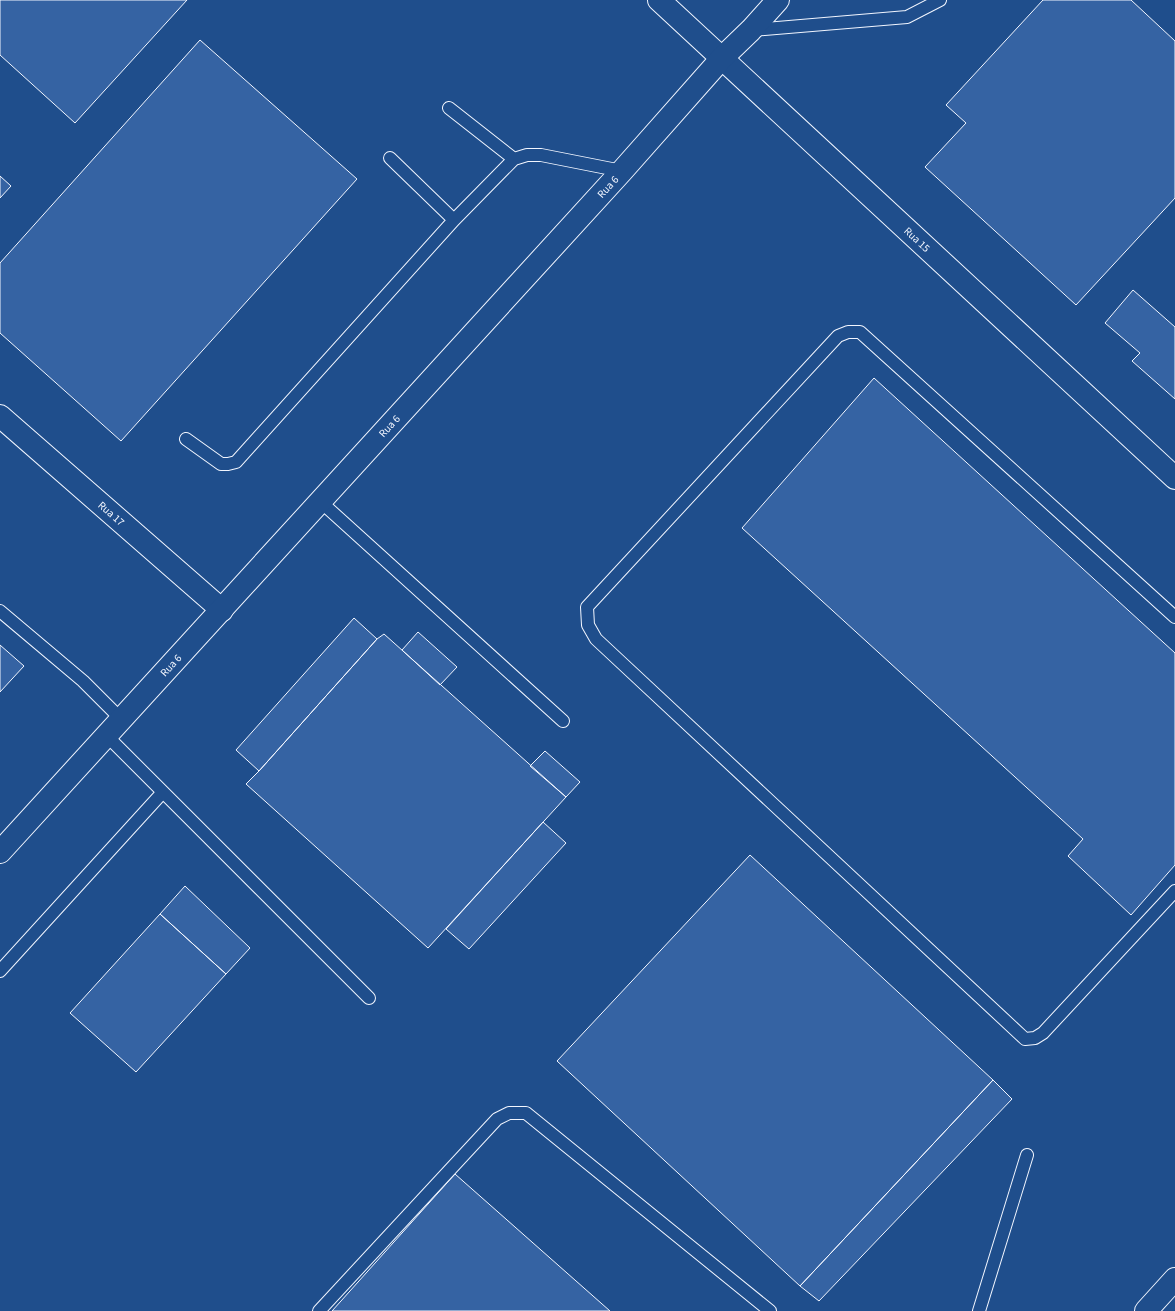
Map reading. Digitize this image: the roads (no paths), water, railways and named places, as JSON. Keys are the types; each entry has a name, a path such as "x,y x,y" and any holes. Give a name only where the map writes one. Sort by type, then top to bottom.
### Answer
{"street":[{"name":"Rua 15","path":"659,0 1175,478"},
{"name":"Rua 6","path":"0,852 622,172 722,58 751,30 778,0"},
{"name":"Rua 17","path":"0,416 222,610"},
{"path":"1146,1311 1175,1279"}],"lane":[{"path":"751,30 907,17 940,0"},
{"path":"449,108 514,159"},
{"path":"186,439 221,464 236,462 454,220 514,159 527,155 541,154 622,172"},
{"path":"390,158 454,220"},
{"path":"1175,617 860,332 848,332 838,336 587,607 588,626 596,639 1025,1039 1035,1038 1043,1033 1175,892"},
{"path":"321,502 564,721"},
{"path":"0,611 83,681 122,720"},
{"path":"107,736 370,998"},
{"path":"0,971 164,792"},
{"path":"319,1311 497,1119 509,1113 526,1113 770,1311"},
{"path":"979,1311 1027,1155"}]}
